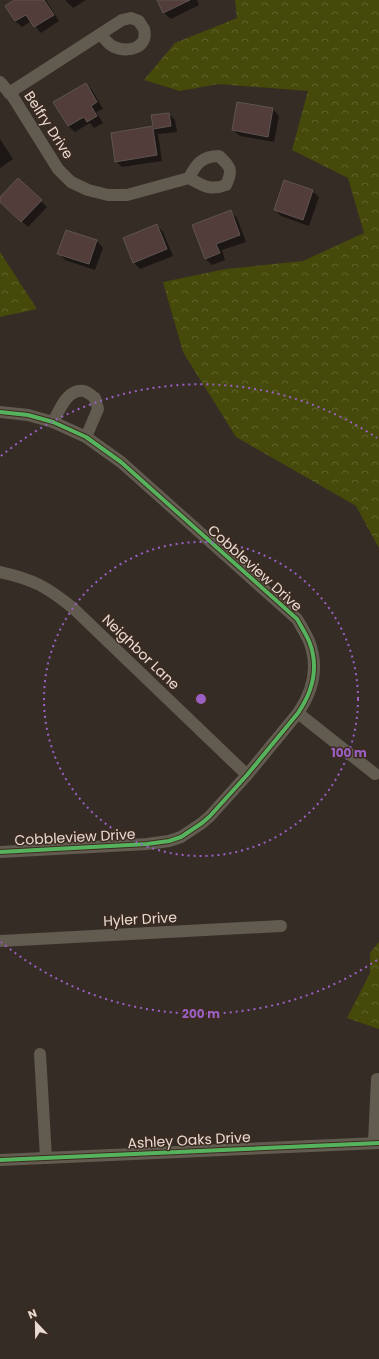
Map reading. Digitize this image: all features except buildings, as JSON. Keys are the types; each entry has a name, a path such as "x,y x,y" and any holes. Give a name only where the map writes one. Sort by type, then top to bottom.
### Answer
{"street":[{"path":"10,93 101,34"},
{"name":"Belfry Drive","path":"0,82 10,93 58,169 71,182 88,190 108,195 127,195 189,178"},
{"path":"53,422 69,396 73,393 86,391 95,398 98,409 86,437"},
{"name":"Cobbleview Drive","path":"0,412 28,415 53,422 86,437 121,462 296,619 309,640 313,654 314,666 310,692 298,713 247,775 202,823 181,836 169,841 147,844 0,852"},
{"name":"Neighbor Lane","path":"0,572 33,581 53,592 73,608 247,775"},
{"path":"298,713 375,774"},
{"name":"Hyler Drive","path":"0,941 281,926"},
{"path":"40,1054 46,1158"},
{"path":"376,1143 377,1078"},
{"name":"Ashley Oaks Drive","path":"0,1160 376,1143"}],"green space":[{"path":"235,0 379,0 379,548 356,506 236,437 183,352 163,282 226,269 303,261 364,233 348,178 292,150 308,91 218,84 180,91 144,80 175,43 237,18"},
{"path":"0,252 37,309 0,317"},
{"path":"379,942 379,1029 347,1018 370,973 370,953"}],"cycle path":[{"path":"0,412 28,415 53,422 86,437 121,462 297,619 309,641 314,660 311,687 298,713 247,775 210,816 181,837 169,841 147,844 0,852"},
{"path":"0,1160 379,1143"}]}
